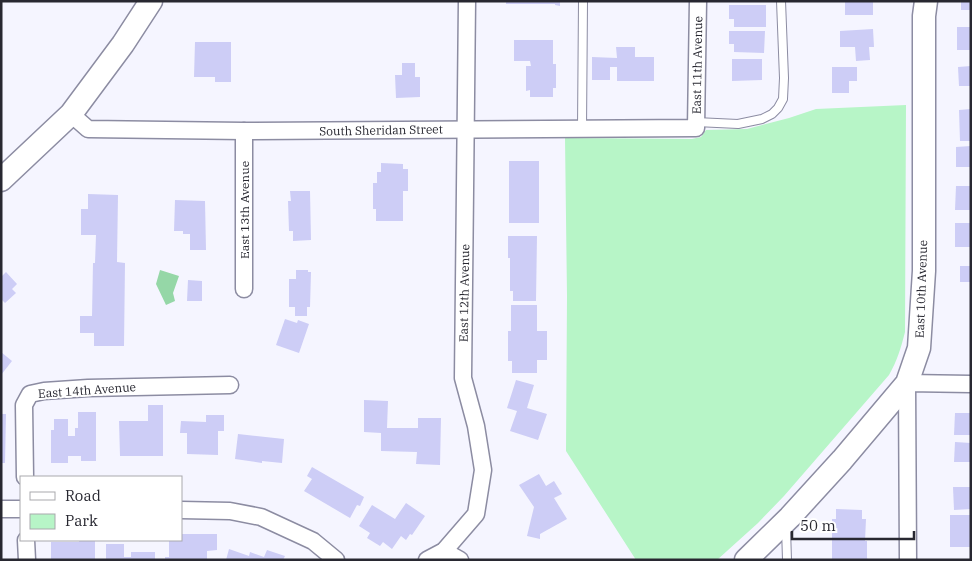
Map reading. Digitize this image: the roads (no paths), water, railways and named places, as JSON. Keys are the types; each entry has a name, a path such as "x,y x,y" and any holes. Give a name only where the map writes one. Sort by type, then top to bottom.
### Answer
{"street":[{"path":"1,180 71,114 152,1"},
{"name":"East 12th Avenue","path":"427,560 444,551 476,514 484,470 476,426 463,378 466,1"},
{"name":"East 11th Avenue","path":"696,125 698,1"},
{"name":"East 10th Avenue","path":"908,560 907,383 919,348 924,271 922,6"},
{"name":"South Sheridan Street","path":"71,114 88,129 244,131 582,129 696,125"},
{"name":"East 13th Avenue","path":"244,131 244,289"},
{"path":"746,560 842,460 907,383 971,384"},
{"name":"East 14th Avenue","path":"25,476 24,405 30,394 44,391 88,388 230,385"},
{"path":"1,509 20,510"},
{"path":"182,510 230,511 262,518 314,541 336,560"},
{"path":"26,541 27,560"},
{"path":"444,551 460,560"}],"lane":[{"path":"582,129 583,1"},
{"path":"696,125 738,124 762,120 778,108 783,99 784,78 781,1"},
{"path":"785,521 787,560"}]}
